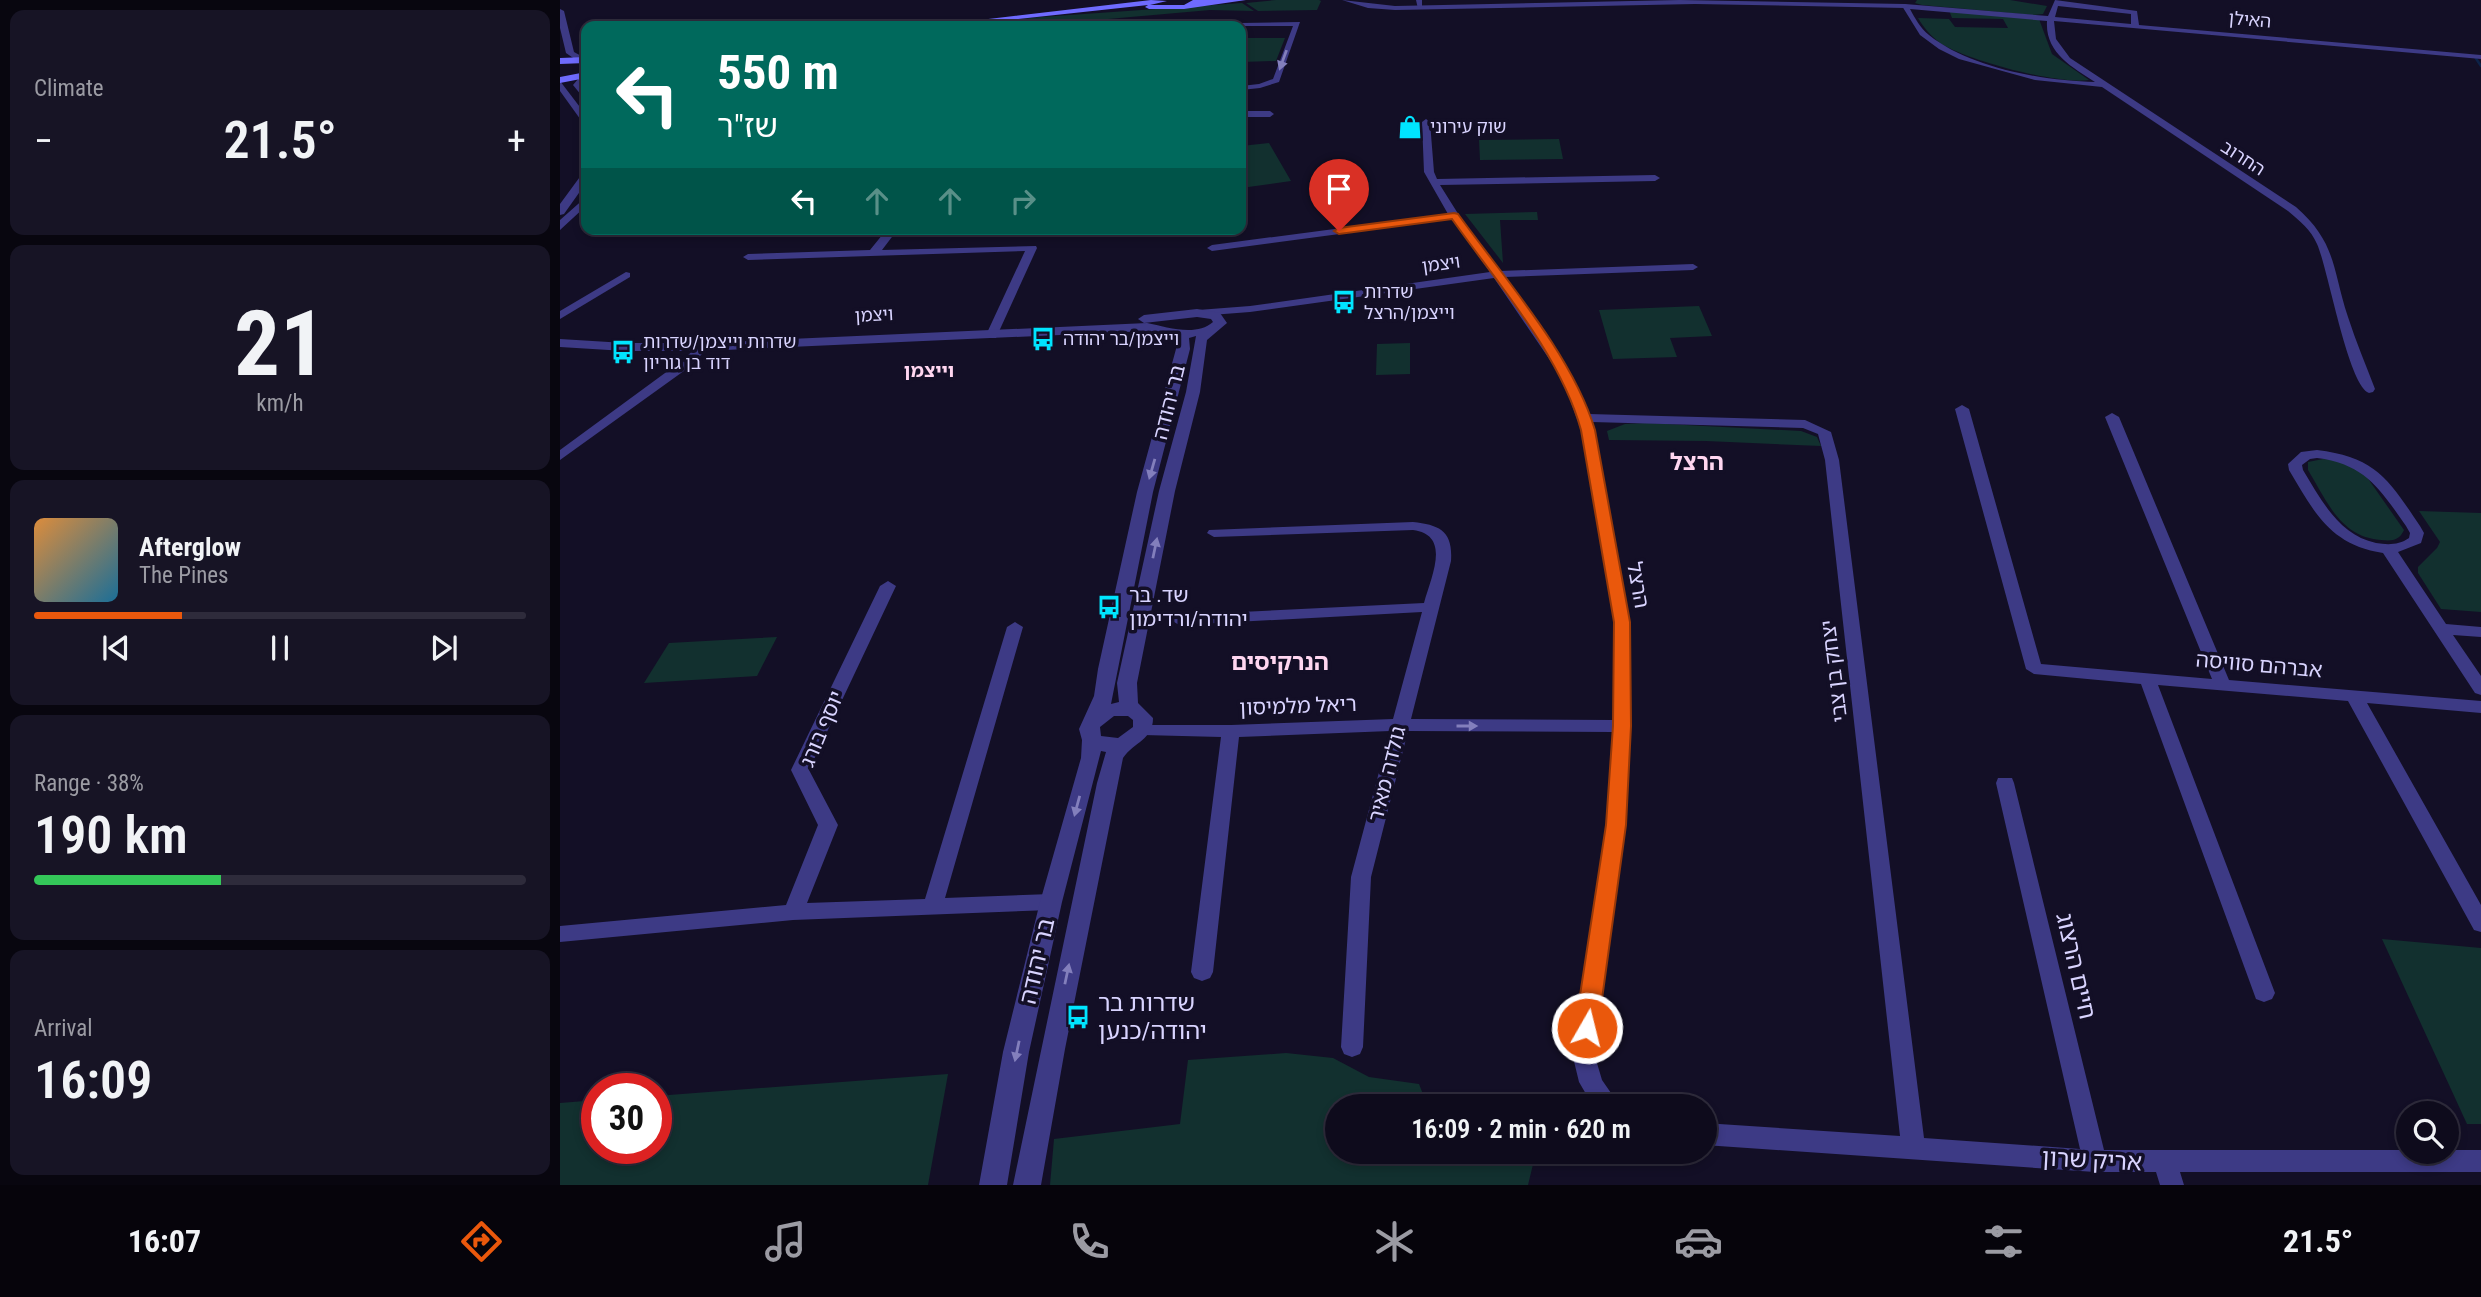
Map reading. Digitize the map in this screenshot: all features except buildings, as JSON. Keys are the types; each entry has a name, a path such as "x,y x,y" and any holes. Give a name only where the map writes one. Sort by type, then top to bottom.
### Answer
{"main road":[{"path":"980,21 1165,3 1242,0"},
{"path":"560,61 581,60"},
{"path":"560,82 581,76"}],"street":[{"name":"האילן","path":"1346,0 1377,7 1419,4 1907,3 2481,57"},
{"path":"2049,18 2056,2 2134,12 2135,26"},
{"path":"1907,3 1921,32 1953,54 2015,73 2103,85"},
{"path":"560,11 570,53"},
{"name":"החרוב","path":"2049,18 2049,27 2062,56 2291,209 2315,229 2330,258 2339,307 2369,389"},
{"path":"1246,25 1297,24 1276,80 1246,87"},
{"path":"570,53 581,58"},
{"path":"560,61 570,53"},
{"path":"560,82 581,113"},
{"path":"1246,114 1270,114"},
{"name":"הרצל","path":"1426,122 1429,173 1454,216 1498,274 1570,383 1584,418 1622,622 1622,726 1616,825 1583,1053 1588,1077 1599,1094"},
{"path":"1434,182 1655,178"},
{"path":"560,212 581,183"},
{"path":"560,227 581,205"},
{"path":"1212,248 1454,216"},
{"path":"874,252 888,235"},
{"path":"748,257 1032,248 994,331"},
{"name":"ויצמן","path":"994,331 1264,307 1498,274 1693,267"},
{"path":"560,316 626,275"},
{"name":"ויצמן","path":"560,343 625,347 1147,327 1195,334 1264,307"},
{"path":"1176,332 1171,323 1193,313 1215,316 1216,326"},
{"name":"בר יהודה","path":"1134,710 1129,705 1129,675 1167,491 1193,392 1201,339 1216,326"},
{"name":"ויצמן","path":"560,332 706,344"},
{"name":"בר יהודה","path":"993,1185 1016,1052 1051,902 1091,758 1094,728 1104,696 1112,642 1142,504 1183,349 1182,339 1176,332"},
{"path":"560,457 684,365 706,344"},
{"name":"אברהם סוויסה","path":"1962,408 2034,669 2481,707"},
{"path":"2112,417 2223,685"},
{"name":"יצחק בן צבי","path":"1584,418 1805,424 1824,432 1832,460 1913,1147"},
{"path":"2388,548 2411,545 2416,540 2417,533 2376,474 2357,462 2337,456 2317,453 2298,459 2296,470 2334,529 2358,542 2388,548 2481,690"},
{"path":"1214,533 1413,526"},
{"name":"גולדה מאיר","path":"1352,1047 1361,877 1432,607 1444,548 1440,536 1430,528 1413,526"},
{"name":"יוסף בורג","path":"793,912 828,825 800,770 888,586"},
{"path":"1179,620 1432,607"},
{"path":"933,905 1015,627"},
{"path":"2441,629 2481,632"},
{"path":"2147,678 2264,993"},
{"path":"2354,696 2481,924"},
{"path":"1111,710 1134,710 1143,718 1143,729 1135,738 1122,744 1106,745 1094,728 1111,710"},
{"name":"ריאל מלמיסון","path":"1143,729 1231,731 1399,726 1622,726"},
{"path":"1202,972 1231,731"},
{"name":"בר יהודה","path":"1027,1185 1112,757 1122,744"},
{"name":"חיים הרצוג","path":"2005,783 2095,1161"},
{"path":"560,934 793,912 1051,902"},
{"name":"אריק שרון","path":"1717,1135 2095,1161 2168,1174 2481,1161"}],"green space":[{"path":"1276,0 1321,1 1317,10 1258,11 1246,3"},
{"path":"1917,0 2010,0 2047,6 2043,14 2033,15 1922,5 1915,3"},
{"path":"1242,3 1254,11 1210,10 1086,21 1002,21"},
{"path":"1949,10 2039,19 2052,54 2089,80 2075,81 2035,75 1953,50 1934,38 1918,18 1949,19 1955,27 2008,28 2003,19 1952,18"},
{"path":"1246,38 1285,38 1276,61 1246,62"},
{"path":"1559,139 1563,159 1480,160 1479,140"},
{"path":"1269,143 1291,181 1246,187 1246,145"},
{"path":"1537,212 1538,220 1500,220 1503,263 1465,214"},
{"path":"1699,306 1712,336 1670,338 1677,357 1613,359 1599,310"},
{"path":"1410,343 1410,374 1376,375 1377,344"},
{"path":"1625,424 1801,431 1817,437 1821,446 1609,440 1607,431"},
{"path":"2341,460 2362,470 2404,530 2400,536 2395,540 2367,537 2355,532 2336,516 2308,470 2308,462"},
{"path":"2419,511 2481,513 2481,612 2441,609 2418,573 2418,567 2440,542"},
{"path":"777,637 757,676 644,683 669,643"},
{"path":"2382,939 2481,948 2481,1124 2467,1124 2459,1101 2456,1101"},
{"path":"1286,1053 1333,1058 1369,1077 1419,1084 1423,1094 1325,1094 1325,1164 1533,1164 1528,1185 1050,1185 1054,1139 1180,1124 1188,1060"},
{"path":"948,1074 928,1185 560,1185 560,1103 581,1101 581,1164 672,1164 672,1095"}],"waterway":[{"path":"2475,57 2481,66"}],"place":[{"name":"שוק עירוני","path":"1410,127"},
{"name":"שדרות וייצמן/הרצל","path":"1344,302"},
{"name":"וייצמן/בר יהודה","path":"1043,339"},
{"name":"שדרות וייצמן/שדרות דוד בן גוריון","path":"623,352"},
{"name":"שד. בר יהודה/ורדימון","path":"1109,607"},
{"name":"שדרות בר יהודה/כנען","path":"1078,1017"}],"district":[{"name":"וייצמן","path":"929,370"},
{"name":"הרצל","path":"1697,462"},
{"name":"הנרקיסים","path":"1280,662"}],"route":[{"path":"1339,231 1454,216 1550,349 1581,405 1588,430 1622,622 1622,726 1616,825 1587,1028"}]}
